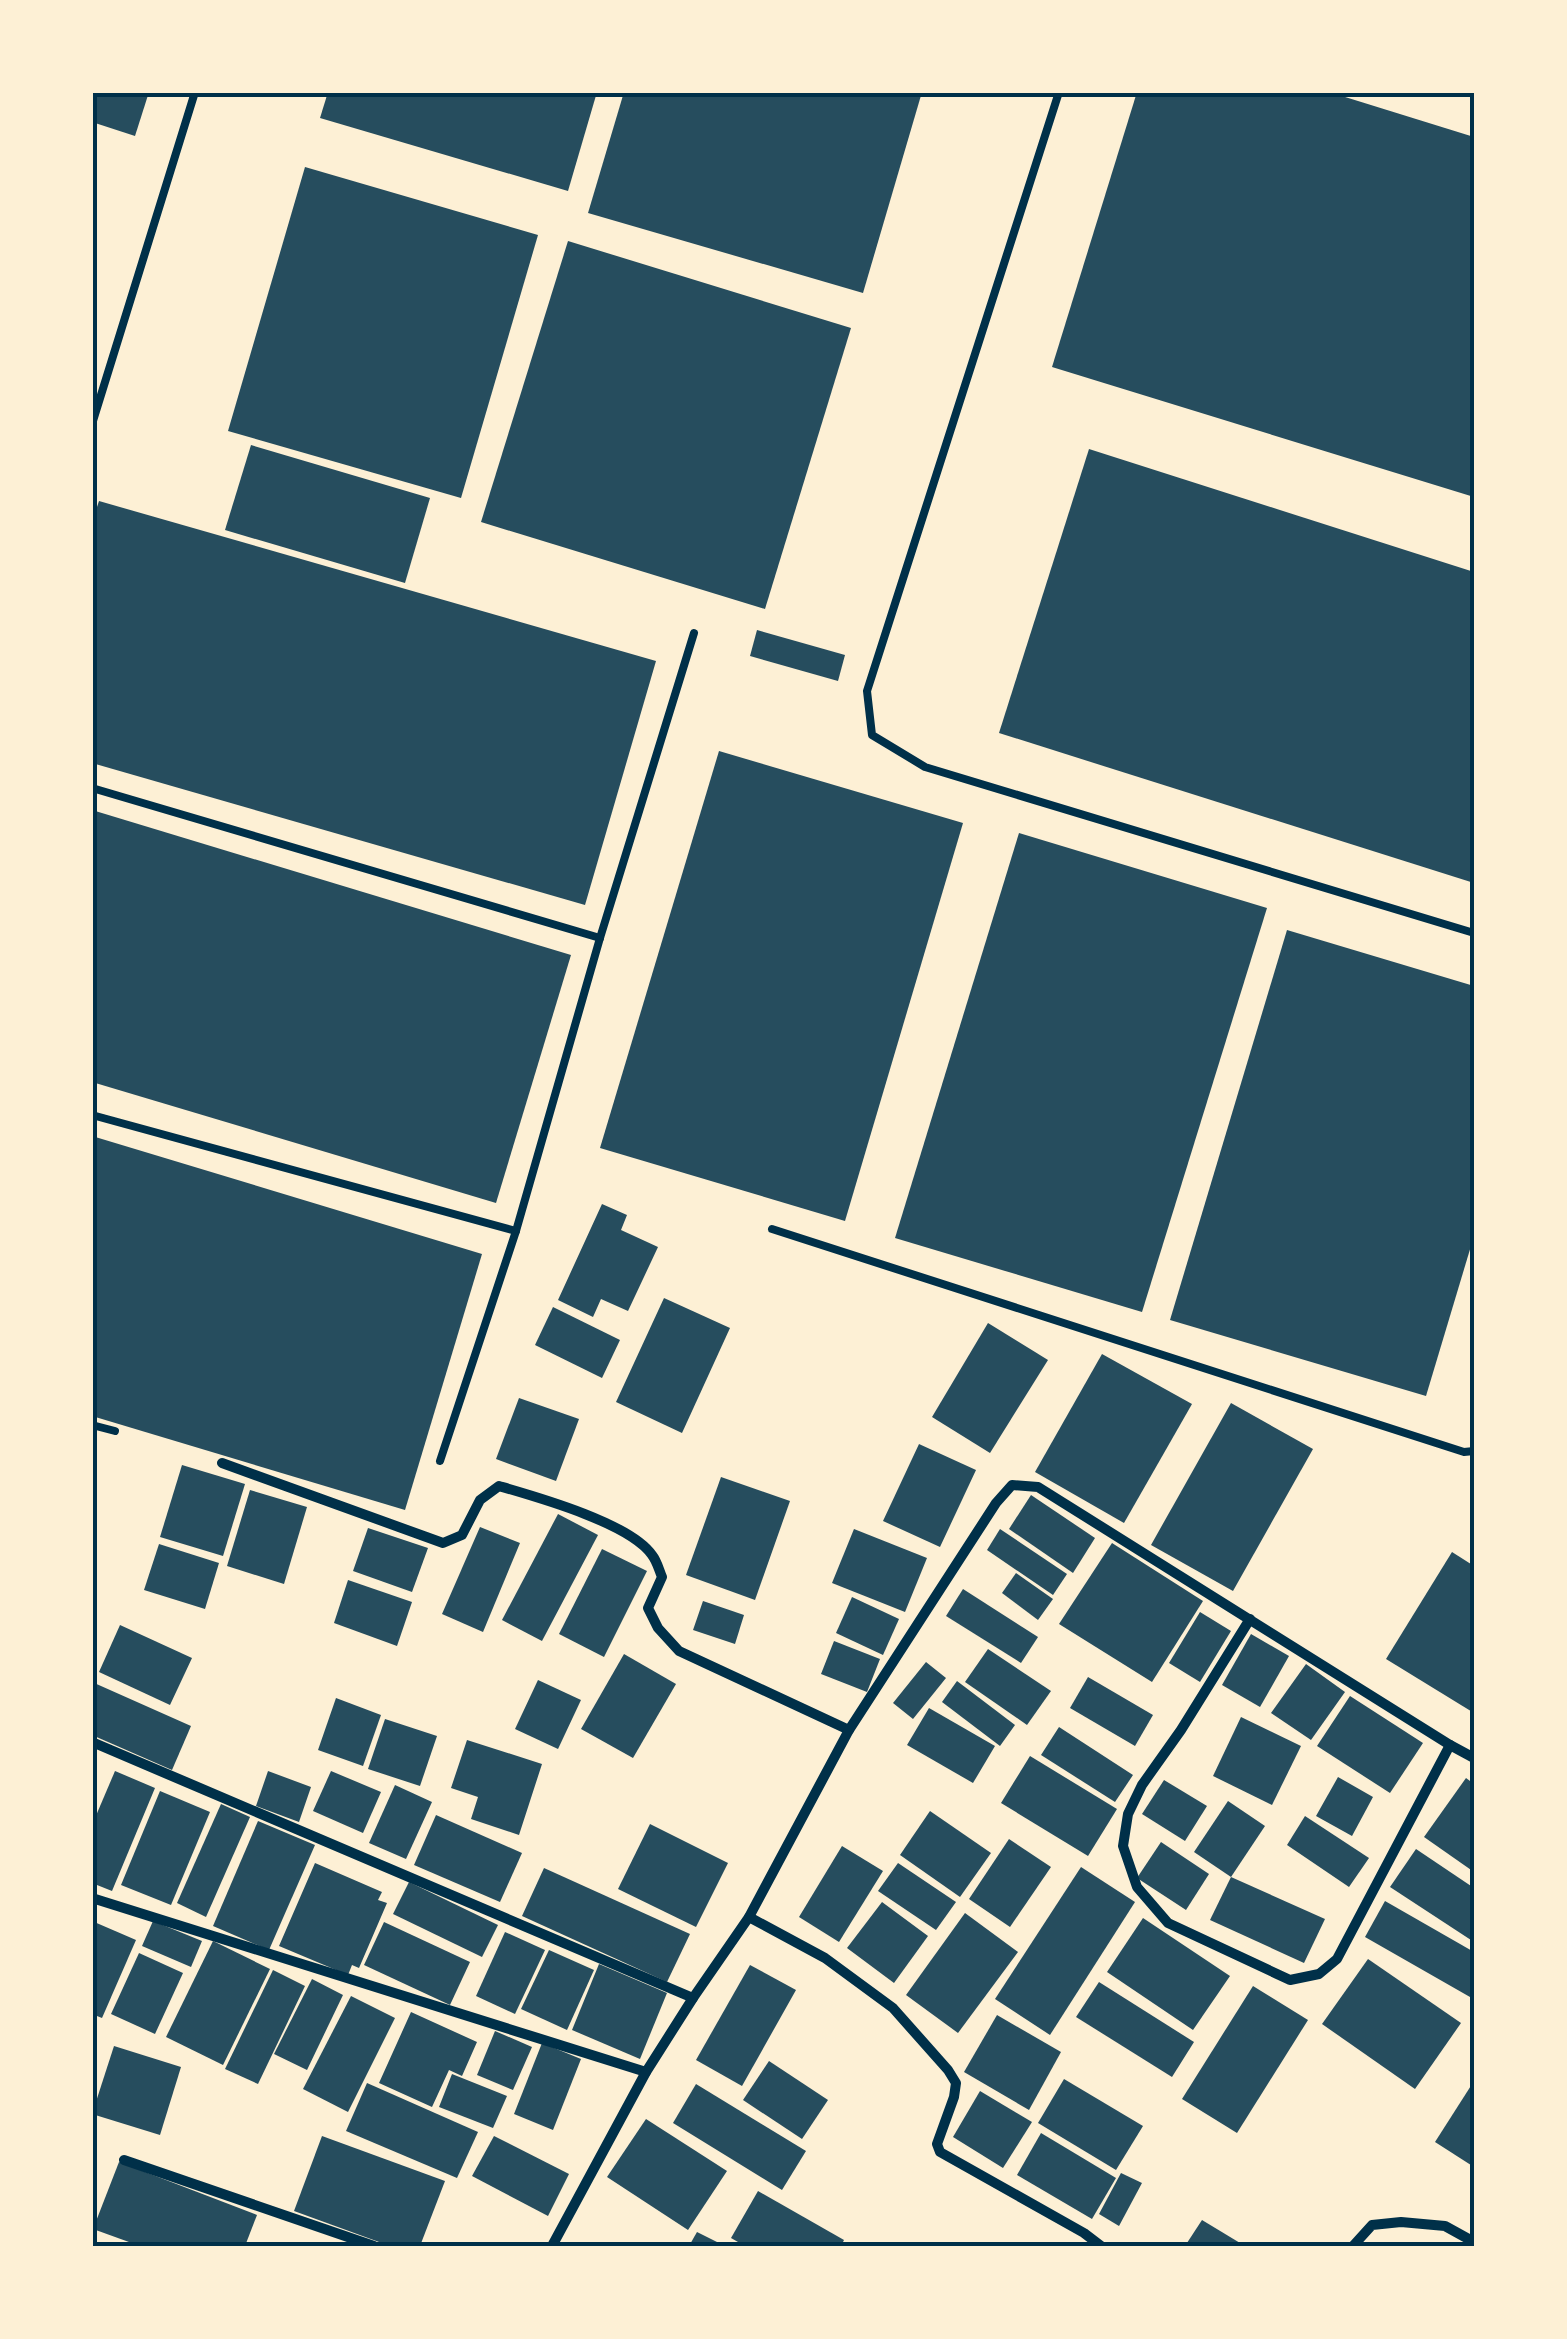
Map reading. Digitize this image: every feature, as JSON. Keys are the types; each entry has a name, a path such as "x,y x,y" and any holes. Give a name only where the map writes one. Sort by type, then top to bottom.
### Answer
{"street":[{"path":"222,1463 443,1542 462,1535 480,1500 499,1486 563,1505 635,1538 653,1556 662,1577 648,1608 658,1628 678,1651 849,1730"},
{"path":"552,2246 646,2072 749,1917 849,1730 996,1504 1012,1486 1038,1486 1474,1758"},
{"path":"1250,1620 1142,1785 1128,1814 1123,1846 1137,1887 1168,1923 1290,1980 1320,1974 1337,1959 1450,1745"},
{"path":"92,1742 692,1998"},
{"path":"92,1898 646,2072"},
{"path":"749,1917 826,1958 893,2008 948,2070 956,2083 937,2144 940,2152 1101,2246"},
{"path":"124,2160 374,2246"},
{"path":"1353,2246 1372,2225 1401,2222 1445,2226 1474,2242"}],"lane":[{"path":"92,424 195,92"},
{"path":"1059,92 867,691 872,734 926,768 1474,933"},
{"path":"440,1461 516,1231 600,938 694,633"},
{"path":"92,788 600,938"},
{"path":"92,1115 516,1231"},
{"path":"772,1229 1464,1452 1474,1451"},
{"path":"92,1424 115,1431"}],"building":[{"path":"92,92 149,92 135,136 92,122"},
{"path":"328,92 597,92 568,191 320,118"},
{"path":"624,92 922,92 863,293 588,213"},
{"path":"1137,92 1329,92 1474,137 1474,497 1052,367"},
{"path":"305,167 538,235 461,498 228,431"},
{"path":"568,241 851,328 765,609 481,522"},
{"path":"251,445 430,498 405,583 225,530"},
{"path":"1089,449 1474,572 1474,883 999,733"},
{"path":"99,501 656,661 585,905 92,763 92,522"},
{"path":"757,630 845,655 838,681 750,656"},
{"path":"719,751 963,823 845,1221 600,1148"},
{"path":"92,810 571,955 496,1203 92,1082"},
{"path":"1019,833 1267,908 1142,1312 895,1238"},
{"path":"1287,930 1474,986 1474,1236 1426,1396 1170,1320"},
{"path":"92,1136 482,1254 405,1510 92,1416"},
{"path":"602,1204 627,1215 621,1230 658,1247 628,1311 601,1299 593,1317 558,1300"},
{"path":"664,1298 730,1328 682,1433 616,1402"},
{"path":"553,1307 620,1340 602,1378 535,1345"},
{"path":"988,1323 1048,1360 990,1453 932,1417"},
{"path":"1102,1354 1192,1404 1124,1523 1035,1472"},
{"path":"519,1398 579,1419 556,1481 496,1459"},
{"path":"1231,1403 1313,1449 1233,1591 1151,1545"},
{"path":"919,1444 976,1470 940,1547 883,1521"},
{"path":"182,1465 245,1484 223,1556 160,1537"},
{"path":"721,1477 790,1501 755,1600 686,1575"},
{"path":"250,1490 307,1507 284,1584 227,1566"},
{"path":"1031,1495 1095,1538 1073,1573 1009,1529"},
{"path":"558,1514 598,1535 542,1641 502,1620"},
{"path":"480,1527 520,1543 483,1632 442,1614"},
{"path":"368,1528 428,1548 412,1592 353,1571"},
{"path":"854,1529 927,1558 905,1612 832,1583"},
{"path":"1000,1529 1067,1574 1053,1595 987,1550"},
{"path":"1112,1543 1203,1601 1152,1682 1059,1624"},
{"path":"159,1544 219,1563 205,1609 144,1590"},
{"path":"602,1549 647,1571 604,1657 559,1634"},
{"path":"1452,1552 1474,1566 1474,1713 1386,1659"},
{"path":"1016,1573 1053,1599 1038,1620 1002,1593"},
{"path":"348,1580 412,1602 397,1646 334,1623"},
{"path":"963,1589 1038,1637 1021,1663 946,1616"},
{"path":"852,1597 899,1619 883,1655 836,1633"},
{"path":"703,1601 744,1615 735,1644 693,1630"},
{"path":"1200,1612 1231,1631 1200,1682 1169,1663"},
{"path":"120,1625 192,1658 170,1705 99,1672"},
{"path":"1251,1634 1289,1656 1260,1707 1222,1685"},
{"path":"834,1641 880,1659 867,1692 821,1674"},
{"path":"988,1649 1051,1691 1027,1725 965,1682"},
{"path":"624,1654 676,1684 633,1758 581,1729"},
{"path":"926,1662 946,1678 913,1719 893,1703"},
{"path":"1306,1664 1345,1692 1311,1740 1271,1713"},
{"path":"1088,1677 1153,1715 1135,1746 1070,1708"},
{"path":"538,1680 581,1700 558,1749 515,1729"},
{"path":"957,1681 1015,1725 1000,1746 942,1702"},
{"path":"92,1682 191,1726 172,1770 92,1735"},
{"path":"1350,1696 1423,1743 1390,1793 1317,1746"},
{"path":"336,1698 381,1715 363,1766 318,1750"},
{"path":"929,1708 995,1746 973,1783 907,1745"},
{"path":"1241,1717 1301,1746 1272,1805 1213,1776"},
{"path":"385,1719 437,1736 420,1786 368,1769"},
{"path":"1059,1727 1133,1775 1115,1802 1041,1755"},
{"path":"467,1740 542,1764 519,1835 471,1819 478,1797 451,1788"},
{"path":"1030,1756 1117,1809 1088,1856 1001,1803"},
{"path":"115,1771 155,1788 112,1891 92,1883 92,1825"},
{"path":"268,1771 311,1787 299,1822 256,1806"},
{"path":"331,1771 381,1792 363,1833 313,1811"},
{"path":"1338,1777 1373,1797 1352,1836 1316,1816"},
{"path":"1466,1778 1474,1784 1474,1872 1424,1837"},
{"path":"1164,1780 1207,1806 1185,1841 1142,1814"},
{"path":"395,1785 432,1802 406,1859 369,1843"},
{"path":"160,1791 210,1812 171,1905 121,1885"},
{"path":"1228,1801 1265,1826 1231,1877 1194,1852"},
{"path":"221,1804 250,1817 206,1917 177,1903"},
{"path":"930,1811 991,1853 960,1897 900,1855"},
{"path":"436,1815 522,1853 500,1902 414,1865"},
{"path":"1305,1816 1369,1858 1349,1887 1287,1845"},
{"path":"258,1821 315,1845 269,1950 213,1926"},
{"path":"650,1824 728,1863 696,1927 618,1889"},
{"path":"1009,1839 1051,1867 1010,1927 969,1899"},
{"path":"1161,1842 1209,1874 1186,1910 1137,1878"},
{"path":"842,1846 883,1871 839,1942 799,1917"},
{"path":"1416,1849 1474,1888 1474,1942 1390,1887"},
{"path":"315,1863 382,1892 378,1900 387,1903 359,1968 352,1965 348,1975 279,1946"},
{"path":"898,1863 956,1902 936,1930 878,1891"},
{"path":"1081,1867 1135,1902 1050,2035 995,1999"},
{"path":"544,1868 690,1934 667,1982 522,1916"},
{"path":"1231,1877 1325,1919 1304,1963 1210,1920"},
{"path":"409,1882 498,1925 482,1957 393,1914"},
{"path":"1385,1901 1474,1952 1474,1989 1470,1997 1365,1937"},
{"path":"882,1902 928,1936 894,1983 847,1948"},
{"path":"965,1913 1018,1952 958,2033 906,1995"},
{"path":"1143,1918 1230,1976 1193,2030 1107,1972"},
{"path":"92,1921 136,1940 102,2018 92,2014"},
{"path":"153,1921 202,1941 191,1967 142,1946"},
{"path":"384,1922 470,1962 450,2005 364,1965"},
{"path":"505,1932 545,1950 515,2014 476,1996"},
{"path":"213,1941 270,1969 223,2065 166,2037"},
{"path":"549,1950 594,1970 567,2030 521,2009"},
{"path":"139,1953 183,1973 155,2034 111,2014"},
{"path":"1368,1959 1461,2023 1415,2089 1322,2024"},
{"path":"599,1964 667,1993 640,2059 572,2030"},
{"path":"750,1965 796,1990 742,2086 696,2060"},
{"path":"273,1970 305,1986 258,2084 225,2069"},
{"path":"312,1979 343,1995 307,2070 274,2054"},
{"path":"1099,1982 1194,2042 1172,2077 1076,2017"},
{"path":"1253,1986 1308,2020 1237,2133 1182,2099"},
{"path":"351,1996 395,2018 348,2112 303,2089"},
{"path":"411,2012 477,2042 462,2076 449,2070 432,2107 379,2083"},
{"path":"997,2015 1061,2052 1029,2110 964,2072"},
{"path":"495,2031 532,2047 513,2090 477,2075"},
{"path":"542,2043 581,2059 553,2130 514,2114"},
{"path":"114,2046 181,2067 160,2135 92,2114"},
{"path":"769,2061 828,2100 802,2139 743,2100"},
{"path":"452,2074 507,2096 493,2128 439,2107"},
{"path":"1064,2079 1143,2126 1116,2170 1038,2123"},
{"path":"1474,2081 1474,2167 1435,2142"},
{"path":"367,2083 478,2132 457,2178 346,2131"},
{"path":"696,2084 806,2151 782,2190 673,2123"},
{"path":"980,2091 1032,2122 1003,2168 953,2137"},
{"path":"646,2119 727,2171 688,2230 607,2177"},
{"path":"1041,2133 1116,2178 1092,2219 1017,2175"},
{"path":"322,2136 445,2181 420,2246 390,2246 294,2211"},
{"path":"494,2136 569,2174 548,2216 472,2176"},
{"path":"119,2162 257,2215 245,2246 140,2246 93,2229"},
{"path":"1121,2173 1142,2183 1119,2226 1099,2214"},
{"path":"758,2191 844,2240 841,2246 745,2246 731,2238"},
{"path":"1202,2220 1245,2246 1185,2246"},
{"path":"697,2232 725,2246 689,2246"}]}
